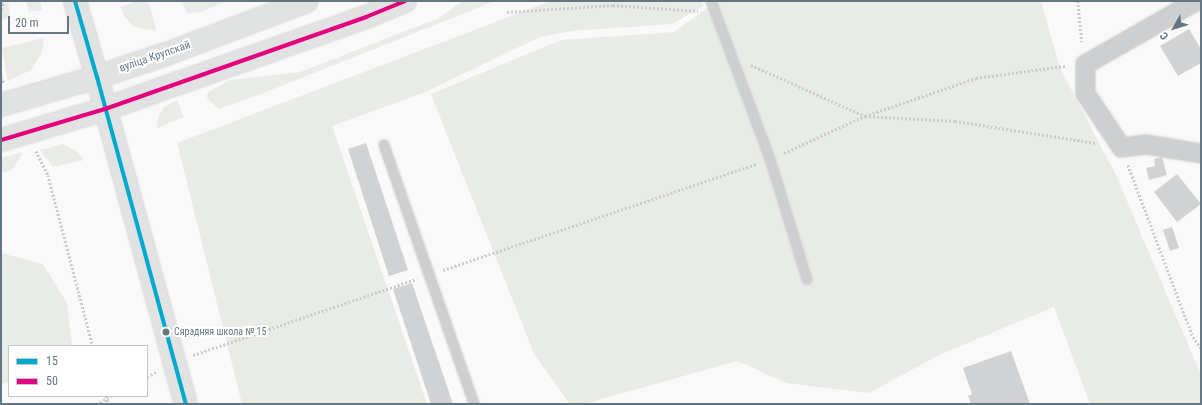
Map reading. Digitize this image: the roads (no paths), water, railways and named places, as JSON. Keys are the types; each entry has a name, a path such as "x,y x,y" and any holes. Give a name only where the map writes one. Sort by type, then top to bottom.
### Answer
{"main road":[{"path":"75,1 98,77 105,109 186,404"},
{"name":"вуліца Крупскай","path":"1,104 98,77 168,53 307,1"},
{"path":"1,140 105,109 366,17 405,1"}],"street":[{"path":"1195,1 1085,64 1085,93 1121,147 1146,144 1201,153"}],"lane":[{"path":"711,1 770,159 807,279"},
{"path":"384,145 474,404"}],"place":[{"name":"Сярэдняя школа № 15","path":"166,332"}]}
